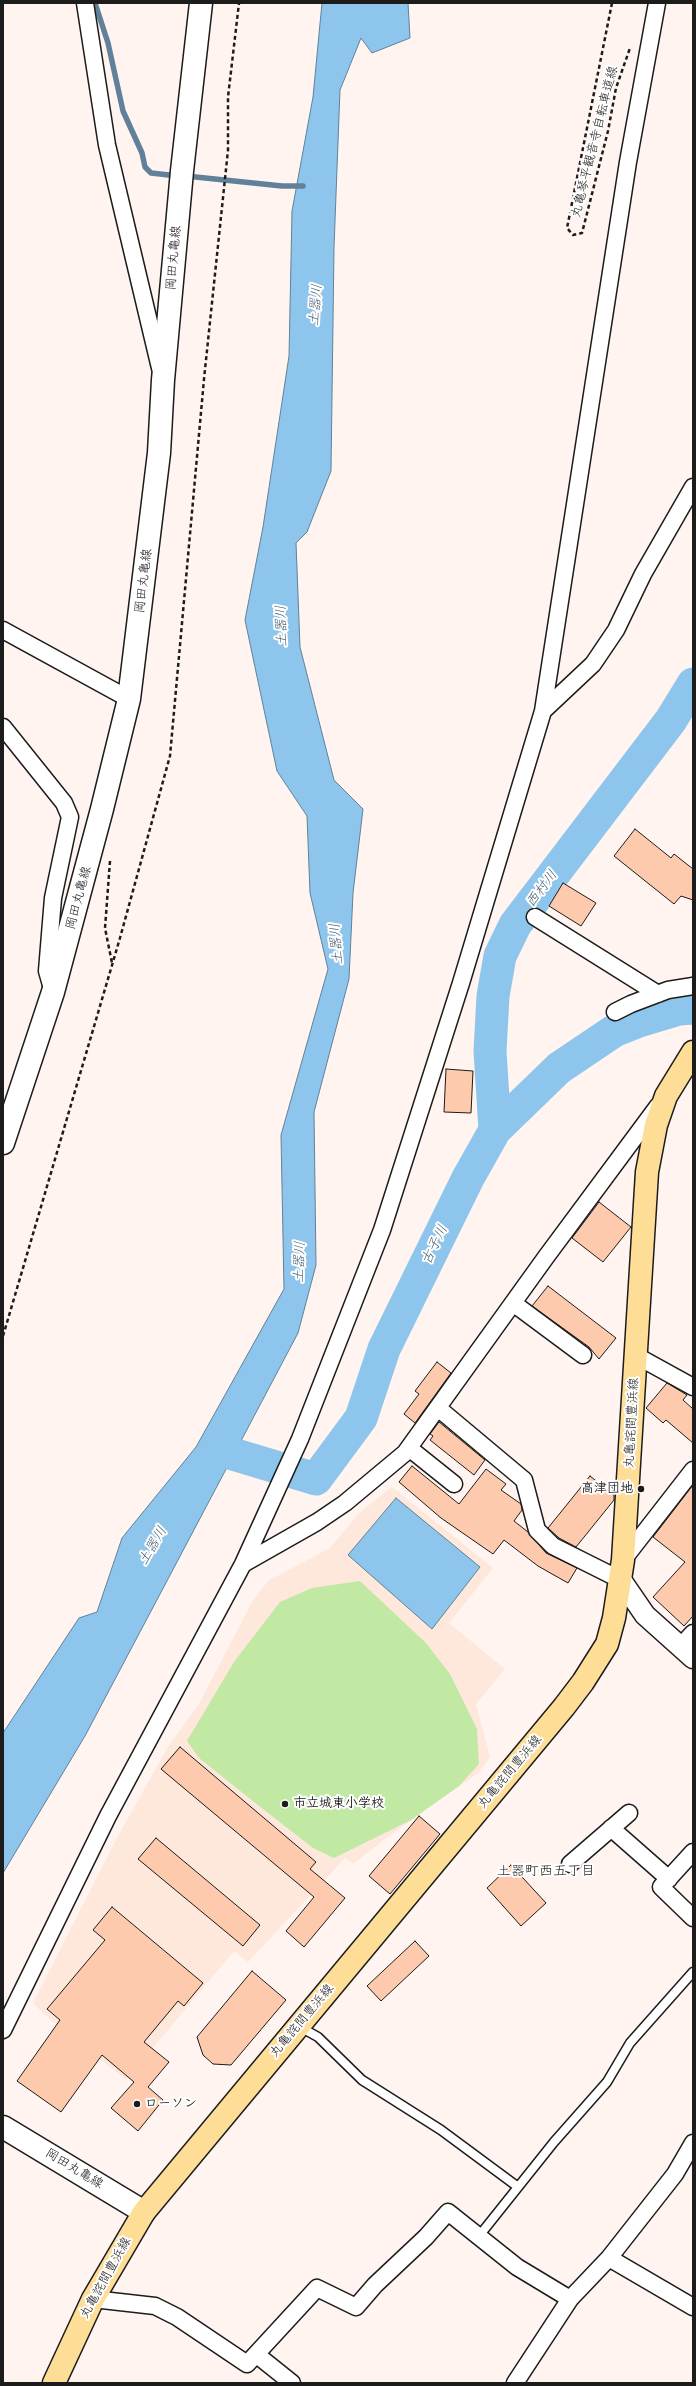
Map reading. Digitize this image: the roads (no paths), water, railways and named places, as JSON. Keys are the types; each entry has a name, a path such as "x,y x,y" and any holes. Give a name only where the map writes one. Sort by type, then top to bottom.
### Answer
{"main road":[{"name":"岡田丸亀線","path":"3,1143 53,992 102,809 129,698 158,460 163,380 182,170 201,3"},
{"name":"丸亀詫間豊浜線","path":"54,2383 93,2299 144,2212 583,1682 607,1644 614,1618 622,1570 647,1172 656,1125 666,1096 693,1052"},
{"name":"岡田丸亀線","path":"3,2127 144,2212"}],"street":[{"path":"85,3 107,145 163,380"},
{"path":"3,2030 108,1816 243,1564 300,1439 382,1230 492,884 525,766 543,711 628,162 657,3"},
{"path":"543,711 593,664 612,636 643,574 693,487"},
{"path":"3,630 81,674 129,698"},
{"path":"3,727 64,803 70,817 53,898 47,971 53,992"},
{"path":"535,917 658,994"},
{"path":"614,1012 658,994 693,986"},
{"path":"243,1564 317,1522 345,1503 406,1453 513,1303 666,1096"},
{"path":"513,1303 584,1355"},
{"path":"635,1355 693,1387"},
{"path":"438,1408 524,1480 536,1530 553,1546 622,1570 645,1615 689,1646"},
{"path":"409,1448 454,1484"},
{"path":"622,1570 693,1470"},
{"path":"570,1864 629,1813"},
{"path":"611,1828 669,1879"},
{"path":"693,1852 661,1887 693,1918"},
{"path":"515,2383 570,2299 609,2258 675,2174 693,2143"},
{"path":"93,2299 155,2306 177,2318 247,2364 318,2288 356,2306 374,2285 426,2237 448,2212 517,2267 570,2299"},
{"path":"609,2258 693,2307"},
{"path":"257,2355 292,2383"}],"lane":[{"path":"479,2236 554,2142 608,2082 630,2043 693,1972"},
{"path":"298,2025 318,2037 362,2080 441,2130 518,2187"}],"water":[{"name":"土器川","path":"322,3 408,3 410,38 372,53 361,38 340,90 334,247 331,471 307,532 296,543 300,647 334,780 363,809 353,893 349,979 314,1112 316,1265 298,1333 85,1736 3,1873 3,1733 79,1618 97,1612 122,1538 196,1447 284,1289 281,1135 328,969 310,893 307,816 277,771 245,620 263,527 289,356 292,211 313,97"},
{"path":"396,1498 480,1567 432,1629 348,1555"}],"waterway":[{"path":"95,3 108,43 123,111 142,153 145,167 151,173 178,176"},
{"path":"186,176 282,186 303,186"},
{"name":"西村川","path":"495,1130 490,1051 493,996 500,956 515,925 671,720 693,684"},
{"name":"古子川","path":"216,1449 316,1479 361,1418 384,1349 468,1178 495,1130 559,1068 614,1031 639,1021 679,1009 693,1008"}],"place":[{"name":"高津団地","path":"641,1489"},
{"name":"市立城東小学校","path":"285,1804"},
{"name":"ローソン","path":"137,2104"}],"district":[{"name":"土器町西五丁目","path":"546,1871"}]}
